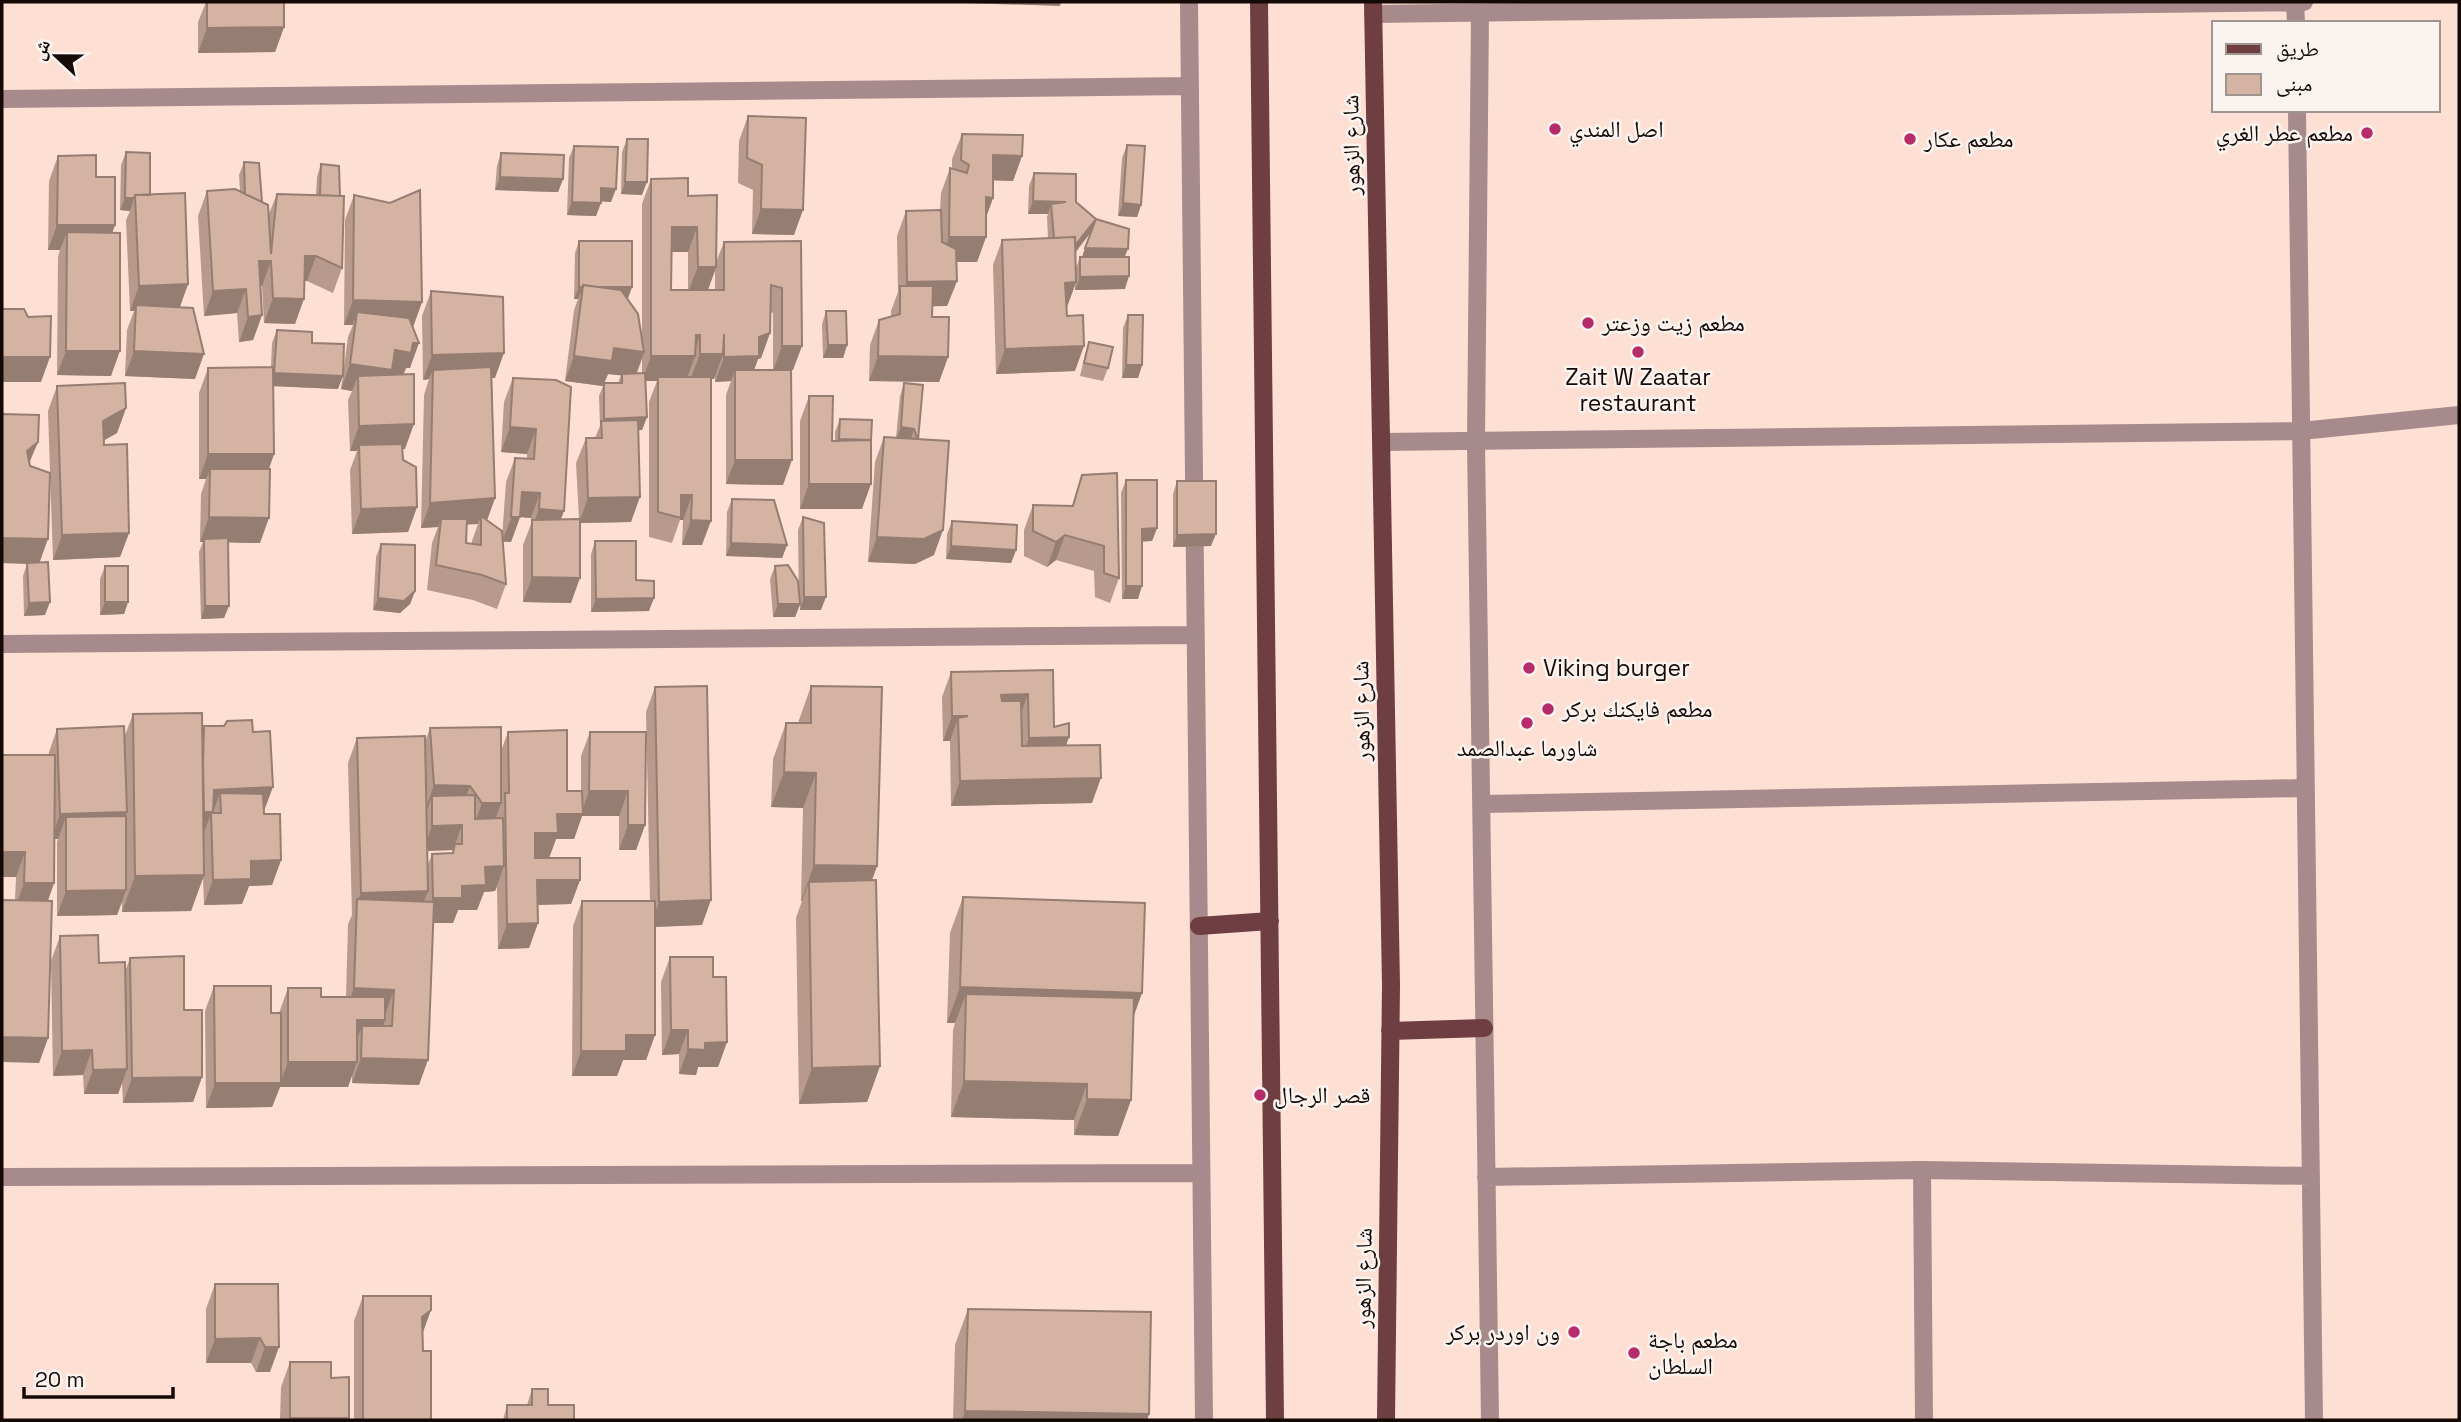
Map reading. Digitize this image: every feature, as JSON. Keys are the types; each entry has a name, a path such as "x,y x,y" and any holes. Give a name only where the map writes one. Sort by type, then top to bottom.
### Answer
{"main road":[{"path":"1259,2 1275,1420"},
{"name":"شارع الزهور","path":"1373,8 1390,1031 1386,1420"},
{"path":"1199,926 1270,921"},
{"path":"1390,1031 1484,1028"}],"street":[{"path":"1189,2 1204,1420"},
{"path":"2295,2 2296,21"},
{"path":"1373,8 1480,13 2304,2"},
{"path":"1480,13 1476,442 1490,1420"},
{"path":"2,99 1190,86"},
{"path":"2297,112 2314,1420"},
{"path":"1381,442 2301,430 2459,415"},
{"path":"2,644 1195,635"},
{"path":"1481,804 2306,788"},
{"path":"1486,1177 1922,1170 2311,1176"},
{"path":"1922,1170 1924,1420"},
{"path":"2,1177 1201,1173"}],"building":[{"path":"207,2 284,2 284,27 207,28"},
{"path":"748,116 806,118 803,210 761,209 762,165 747,158"},
{"path":"962,134 1023,135 1022,156 993,155 993,198 986,197 986,237 949,237 950,168 967,173 969,165 961,160"},
{"path":"627,139 648,139 647,182 625,182"},
{"path":"1127,145 1145,146 1141,205 1123,203"},
{"path":"574,146 618,147 616,189 601,188 601,203 572,202"},
{"path":"126,152 150,153 150,195 125,198"},
{"path":"501,153 564,155 563,179 500,177"},
{"path":"96,155 96,177 115,177 115,225 57,225 58,156"},
{"path":"244,162 259,163 262,202 245,194"},
{"path":"321,164 339,166 340,196 320,195"},
{"path":"1034,173 1076,174 1076,202 1096,219 1077,243 1075,237 1054,238 1051,204 1066,202 1033,201"},
{"path":"688,178 688,196 717,195 716,267 698,267 697,227 672,227 671,290 724,290 724,242 801,241 802,346 782,346 782,288 771,285 770,333 759,337 759,356 724,357 724,334 723,354 700,354 700,335 696,335 695,356 651,356 651,179"},
{"path":"235,189 268,205 271,254 277,194 344,196 342,268 316,256 305,256 304,299 273,298 271,261 259,261 262,315 248,317 246,289 213,291 207,191"},
{"path":"420,190 422,302 353,300 354,195 390,203"},
{"path":"185,193 188,284 139,286 135,195"},
{"path":"941,210 942,242 956,249 957,281 907,282 906,211"},
{"path":"1096,219 1129,229 1128,249 1085,248"},
{"path":"67,232 120,233 120,351 66,351"},
{"path":"1075,237 1076,282 1065,283 1067,316 1083,315 1084,346 1005,349 1002,240"},
{"path":"579,241 632,241 632,287 579,287"},
{"path":"1080,257 1129,257 1129,276 1080,277"},
{"path":"583,285 621,290 638,314 644,352 614,348 612,361 574,356"},
{"path":"900,286 933,286 932,317 949,317 948,357 878,356 879,320 900,314"},
{"path":"431,291 503,297 504,353 432,355"},
{"path":"136,305 193,308 204,354 134,351"},
{"path":"2,309 24,309 28,317 51,316 50,357 2,357"},
{"path":"826,311 846,311 847,345 828,345"},
{"path":"357,312 409,318 419,343 413,343 411,353 395,350 392,370 350,364"},
{"path":"1128,315 1143,315 1142,365 1126,365"},
{"path":"277,330 312,332 312,343 344,344 343,376 274,373"},
{"path":"1089,342 1113,347 1108,368 1084,363"},
{"path":"273,367 274,454 208,454 208,368"},
{"path":"491,367 495,498 430,503 433,370"},
{"path":"735,370 791,370 792,460 735,460"},
{"path":"645,373 647,417 604,419 604,383 622,383 622,374"},
{"path":"414,374 414,424 359,426 358,376"},
{"path":"658,377 711,377 711,521 691,520 692,495 681,495 681,518 658,512"},
{"path":"513,378 556,380 571,387 564,511 539,509 540,493 522,492 520,517 511,517 515,458 534,459 536,429 510,427"},
{"path":"125,383 126,408 103,421 104,445 127,444 129,533 62,535 57,386"},
{"path":"904,383 923,385 918,440 914,429 901,427"},
{"path":"809,396 833,396 832,441 871,440 871,484 809,484"},
{"path":"2,414 39,415 38,442 27,451 30,466 50,473 48,539 2,538"},
{"path":"840,419 872,420 871,440 839,439"},
{"path":"638,420 640,497 588,498 586,438 602,438 601,421"},
{"path":"884,437 949,441 943,530 924,539 877,537"},
{"path":"402,444 403,460 416,467 417,507 361,509 359,445"},
{"path":"210,469 270,469 269,518 209,517"},
{"path":"1117,473 1119,578 1104,573 1104,546 1065,535 1056,542 1033,531 1033,505 1073,506 1082,475"},
{"path":"1126,480 1157,480 1157,528 1142,529 1142,586 1126,586"},
{"path":"1177,481 1216,481 1216,534 1177,535"},
{"path":"732,499 774,500 787,545 731,543"},
{"path":"481,516 502,531 506,584 482,575 436,565 441,519 467,519 466,543 481,545"},
{"path":"803,517 824,523 826,597 804,597"},
{"path":"580,519 580,578 532,577 532,520"},
{"path":"952,521 1017,525 1016,550 951,546"},
{"path":"228,538 229,606 205,606 204,539"},
{"path":"595,541 636,541 636,580 654,581 654,598 596,599"},
{"path":"381,544 415,545 415,591 404,601 378,598"},
{"path":"48,562 50,602 29,603 27,563"},
{"path":"788,565 798,581 800,604 778,604 775,566"},
{"path":"105,566 128,566 128,602 105,602"},
{"path":"1053,670 1054,727 1069,723 1069,737 1029,738 1028,694 1001,695 1002,701 1021,701 1022,746 1100,745 1101,778 960,781 958,718 968,716 952,716 951,672"},
{"path":"707,686 711,900 659,902 655,687"},
{"path":"811,686 882,687 877,866 814,865 816,773 784,772 786,723 811,723"},
{"path":"202,713 204,875 135,876 133,714"},
{"path":"252,720 253,732 270,731 273,787 214,790 213,812 204,812 204,726 224,726 227,721"},
{"path":"124,726 127,812 60,814 57,729"},
{"path":"501,727 501,803 482,803 470,786 434,785 430,728"},
{"path":"567,730 567,791 582,791 583,814 557,814 558,833 535,833 535,858 580,858 580,880 537,880 538,923 507,924 505,793 509,793 508,732"},
{"path":"590,732 646,732 645,825 628,825 628,791 589,791"},
{"path":"425,736 428,891 361,893 357,738"},
{"path":"2,755 55,755 54,883 24,883 25,852 2,852"},
{"path":"220,793 263,794 264,814 280,814 281,860 251,861 251,879 213,880 211,813 221,813"},
{"path":"475,795 475,819 503,818 504,866 485,867 486,885 462,886 462,898 433,898 432,854 453,853 455,844 462,844 462,825 432,826 432,796"},
{"path":"126,816 126,890 66,891 66,817"},
{"path":"876,880 880,1066 812,1068 809,882"},
{"path":"963,897 1145,903 1142,993 960,987"},
{"path":"357,899 434,902 428,1060 361,1058 362,1026 392,1026 394,990 354,988"},
{"path":"2,900 52,901 48,1038 2,1037"},
{"path":"582,901 655,901 655,1035 626,1035 626,1051 581,1051"},
{"path":"98,935 99,963 125,962 127,1069 93,1070 92,1050 62,1051 60,936"},
{"path":"184,956 184,1010 202,1010 202,1077 132,1078 130,958"},
{"path":"670,957 713,957 713,977 726,977 727,1042 705,1043 705,1050 688,1049 688,1030 671,1030"},
{"path":"214,986 271,986 271,1013 281,1013 281,1083 215,1083"},
{"path":"288,988 321,988 321,997 385,997 385,1020 357,1020 357,1062 288,1062"},
{"path":"966,994 1134,998 1131,1100 1087,1099 1087,1084 964,1081"},
{"path":"215,1284 278,1284 279,1347 265,1347 260,1338 215,1339"},
{"path":"363,1296 431,1296 431,1310 422,1317 423,1351 431,1351 431,1420 363,1420"},
{"path":"968,1309 1151,1312 1149,1414 965,1411"},
{"path":"290,1362 331,1362 331,1378 349,1377 349,1418 290,1418"},
{"path":"532,1389 548,1389 548,1405 574,1405 574,1420 507,1420 507,1405 532,1405"}],"place":[{"name":"اصل المندي","path":"1555,129"},
{"name":"مطعم عطر الغري","path":"2367,133"},
{"name":"مطعم عكار","path":"1910,139"},
{"name":"مطعم زيت وزعتر","path":"1588,323"},
{"name":"Zait W Zaatar restaurant","path":"1638,352"},
{"name":"Viking burger","path":"1529,668"},
{"name":"مطعم فايكنك بركر","path":"1548,709"},
{"name":"شاورما عبدالصمد","path":"1527,723"},
{"name":"قصر الرجال","path":"1260,1095"},
{"name":"ون اوردر بركر","path":"1574,1332"},
{"name":"مطعم باجة السلطان","path":"1634,1353"}]}
